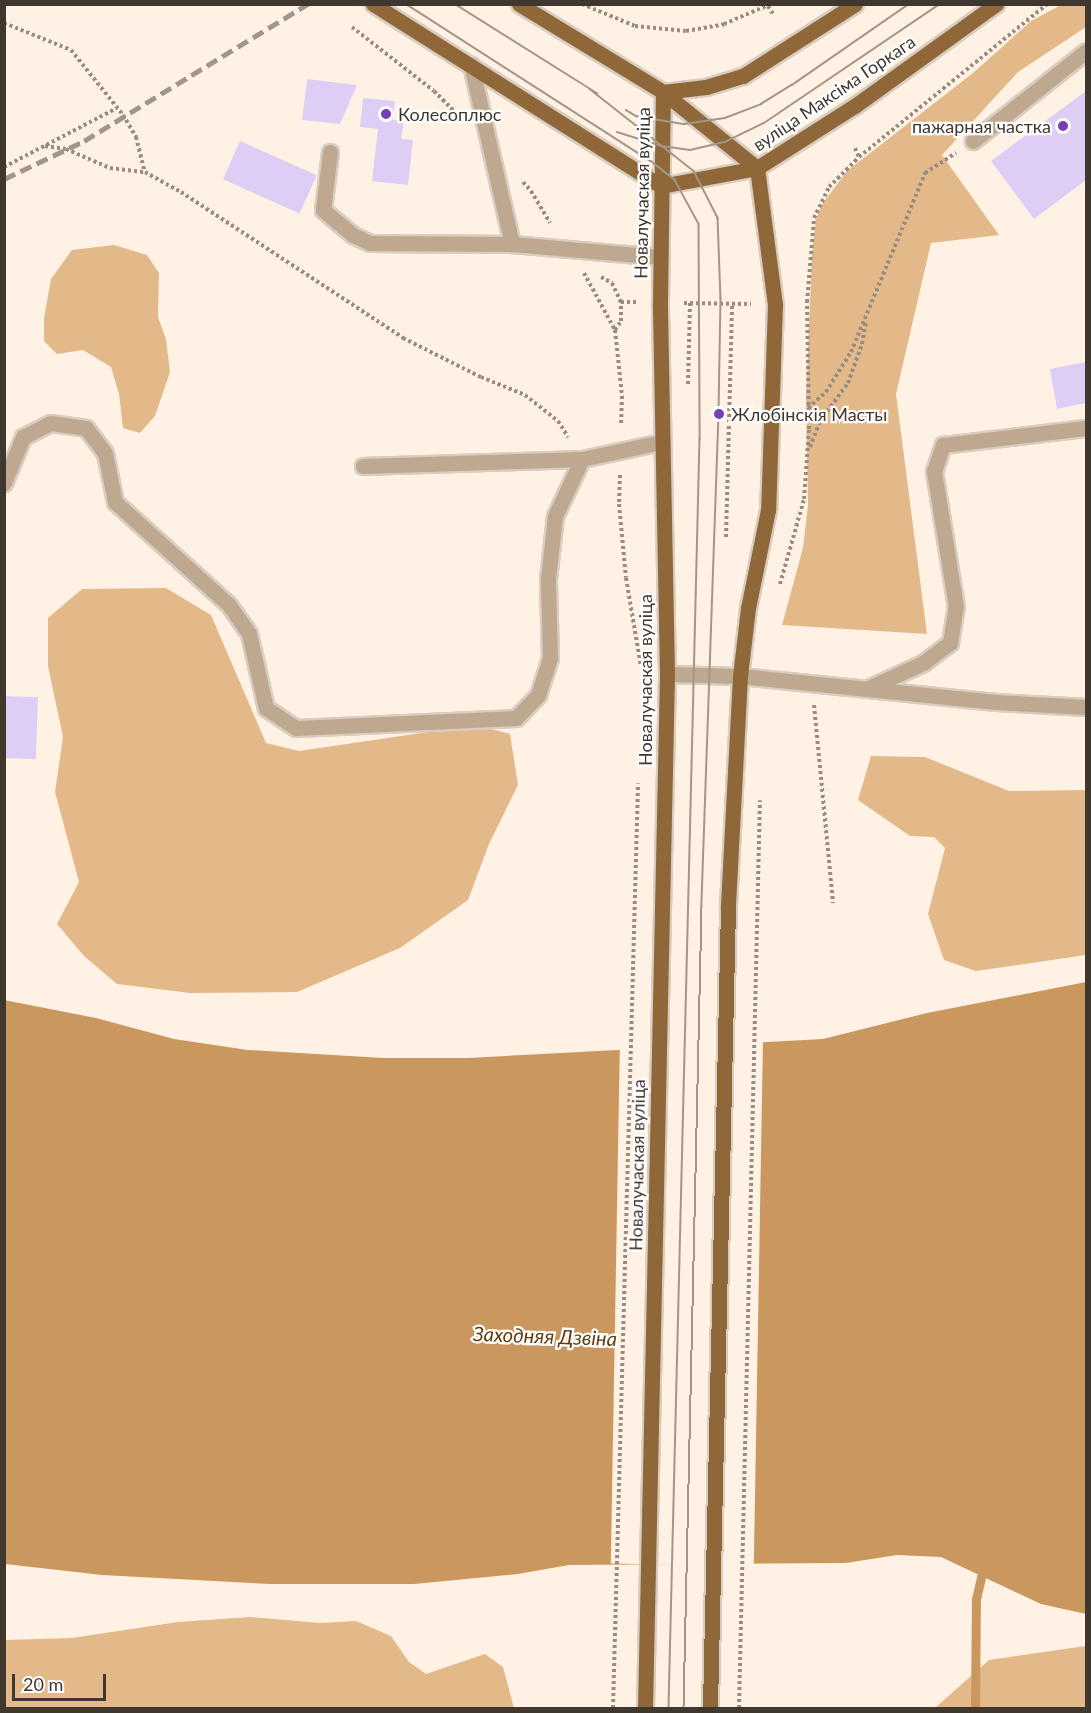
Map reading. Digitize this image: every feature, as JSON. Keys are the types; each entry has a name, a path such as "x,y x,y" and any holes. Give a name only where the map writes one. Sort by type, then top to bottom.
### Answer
{"main road":[{"path":"373,4 661,186"},
{"path":"519,4 663,92 706,87 743,76 855,4"},
{"name":"вуліца Максіма Горкага","path":"661,186 757,168 856,105 996,4"},
{"name":"Новалучаская вуліца","path":"663,92 757,168"},
{"name":"Новалучаская вуліца","path":"645,1708 668,674 661,442 660,257 663,92"},
{"path":"710,1708 728,907 740,676 748,608 768,510 775,304 757,168"}],"lane":[{"path":"973,141 1086,51"},
{"path":"471,65 512,244"},
{"path":"330,152 324,210 353,235 370,243 512,244 660,257"},
{"path":"4,483 23,437 51,423 86,428 105,453 115,502 229,605 249,634 266,708 296,728 516,718 538,695 550,658 548,579 555,516 582,459"},
{"path":"866,689 923,663 950,643 956,607 934,471 943,445 1086,428"},
{"path":"363,466 582,459 661,442"},
{"path":"668,674 740,676 996,702 1086,707"}],"path":[{"path":"582,4 635,26 686,31 724,24 770,5 773,14"},
{"path":"777,594 804,499 807,453 807,302 814,218 829,187 859,157 1047,4"},
{"path":"4,23 71,50 117,108 136,137 145,172"},
{"path":"352,27 434,91 458,115"},
{"path":"4,167 117,108"},
{"path":"807,409 826,392 851,352 926,173 973,141"},
{"path":"44,146 66,149 110,168 145,172 191,198 403,338 481,377 525,395 558,421 582,459"},
{"path":"490,148 531,191 565,249"},
{"path":"855,148 859,157"},
{"path":"615,330 621,321 621,302 612,283 581,268 615,330 622,396 619,504 626,578 639,645 641,669"},
{"path":"621,302 775,304 807,302"},
{"path":"726,537 732,304"},
{"path":"807,453 820,421 848,383 862,344 867,315"},
{"path":"812,683 833,903"},
{"path":"613,1708 633,905 639,775"},
{"path":"739,1708 760,793"}],"shaded area":[{"path":"1061,5 1086,5 1086,27 1018,72 942,155 999,235 931,243 896,394 927,634 782,625 803,548 808,505 806,397 812,253 816,219 823,203 847,171 973,73 1031,21"},
{"path":"114,245 147,255 159,273 158,317 166,339 170,372 155,416 140,433 123,428 119,394 111,367 83,350 57,354 44,341 44,318 51,279 72,250"},
{"path":"166,588 211,615 266,743 299,751 476,725 510,734 518,785 489,844 468,900 400,948 297,992 190,993 117,984 84,956 57,924 79,882 55,792 63,737 48,666 48,618 82,589"},
{"path":"871,756 925,757 1009,791 1086,790 1086,955 976,971 944,960 928,914 945,848 934,837 910,836 858,800"},
{"path":"250,1617 320,1623 356,1621 391,1636 409,1662 426,1674 485,1654 503,1667 514,1708 5,1708 5,1640 72,1638 178,1622"},
{"path":"1086,1646 1086,1708 935,1708 989,1660"}],"water":[{"name":"Заходняя Дзвіна","path":"1086,982 1086,1614 1041,1604 941,1557 897,1555 846,1563 569,1565 518,1574 414,1584 270,1584 102,1575 5,1564 4,1000 96,1018 174,1039 248,1050 383,1058 468,1058 823,1039 927,1013"}],"pier":[{"path":"620,1036 763,1038 754,1566 611,1563"}],"building":[{"path":"307,79 357,85 340,124 302,120"},
{"name":"пажарная частка","path":"1086,91 1086,180 1034,219 991,161"},
{"path":"363,98 395,101 393,120 404,121 401,139 413,140 408,185 372,181 378,129 360,127"},
{"path":"240,141 317,175 300,214 223,179"},
{"path":"1086,362 1086,403 1057,409 1050,369"},
{"path":"4,696 38,697 36,759 4,758"}],"waterway":[{"path":"975,1708 976,1599 984,1565"}],"tram line":[{"path":"406,4 651,161 675,180 699,224 700,439 669,1708"},
{"path":"455,4 597,93"},
{"path":"626,110 636,116 684,124 725,118 761,104 792,85 909,4"},
{"path":"617,132 662,146 690,150 725,142 764,123 940,4"},
{"path":"590,89 694,171 718,218 721,298 719,414 702,907 684,1708"}],"railway":[{"path":"4,179 84,141 308,4"}],"place":[{"name":"Колесоплюс","path":"386,114"},
{"name":"пажарная частка","path":"1063,126"},
{"name":"Жлобінскія Масты","path":"719,414"}]}
